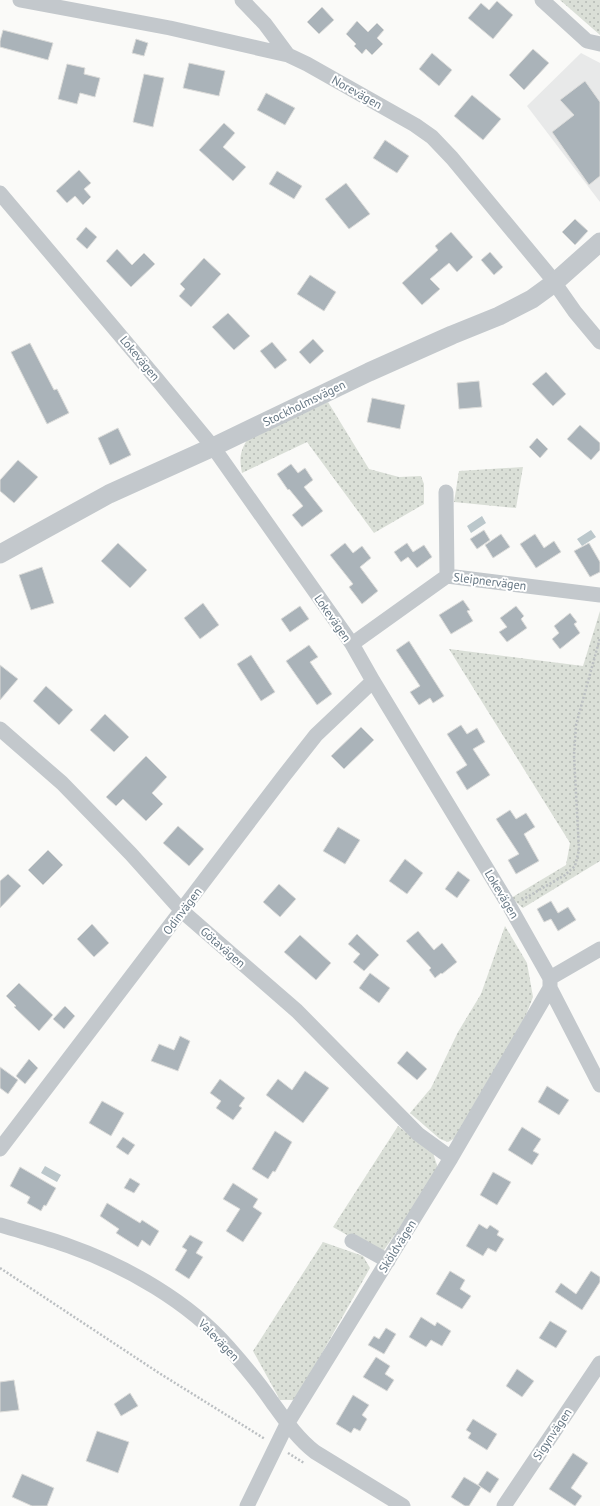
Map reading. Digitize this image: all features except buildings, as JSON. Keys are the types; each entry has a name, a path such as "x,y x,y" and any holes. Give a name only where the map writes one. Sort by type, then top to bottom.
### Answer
{"street":[{"name":"Norevägen","path":"20,0 170,28 288,55 307,64 415,125 432,137 452,158 600,342"},
{"path":"242,0 265,24 288,55"},
{"path":"542,0 587,41 600,44"},
{"name":"Lokevägen","path":"0,193 213,447 352,644 373,682 510,907 550,983 600,1085"},
{"name":"Stockholmsvägen","path":"0,554 109,494 213,447 369,372 499,316 532,298 554,283 600,242"},
{"path":"446,492 447,576"},
{"name":"Sleipnervägen","path":"352,644 447,576 600,595"},
{"name":"Odinvägen","path":"0,1149 316,735 373,682"},
{"name":"Götavägen","path":"0,729 62,783 131,854 182,911 297,1011 418,1134 451,1158"},
{"name":"Sköldvägen","path":"247,1506 288,1424 451,1158 550,983 600,948"},
{"name":"Valevägen","path":"0,1225 68,1245 98,1257 166,1294 198,1318 227,1346 271,1400 302,1442 315,1452 402,1506"},
{"path":"352,1241 388,1261"},
{"name":"Sigynvägen","path":"504,1506 600,1363"}],"path":[{"path":"510,907 565,875 575,866 579,850 574,755 576,725 600,638"},
{"path":"0,1268 159,1372 309,1466"}],"shaded area":[{"path":"560,0 600,0 600,35"},
{"path":"581,53 600,63 600,202 527,106"},
{"path":"328,402 369,469 399,477 421,476 424,484 424,504 374,533 307,442 242,473 241,455 248,438"},
{"path":"523,467 516,508 454,502 459,471"},
{"path":"482,516 486,523 471,533 467,526"},
{"path":"591,530 596,537 582,546 577,539"},
{"path":"600,611 600,861 523,908 511,898 566,865 570,843 449,649 583,666"},
{"path":"505,926 527,963 533,997 526,1015 459,1136 448,1142 440,1139 410,1113 431,1088 458,1032 481,994"},
{"path":"398,1126 433,1153 439,1171 384,1250 375,1251 333,1227"},
{"path":"45,1166 61,1175 57,1182 41,1173"},
{"path":"323,1242 363,1256 370,1268 299,1394 293,1400 280,1400 253,1351"}]}
